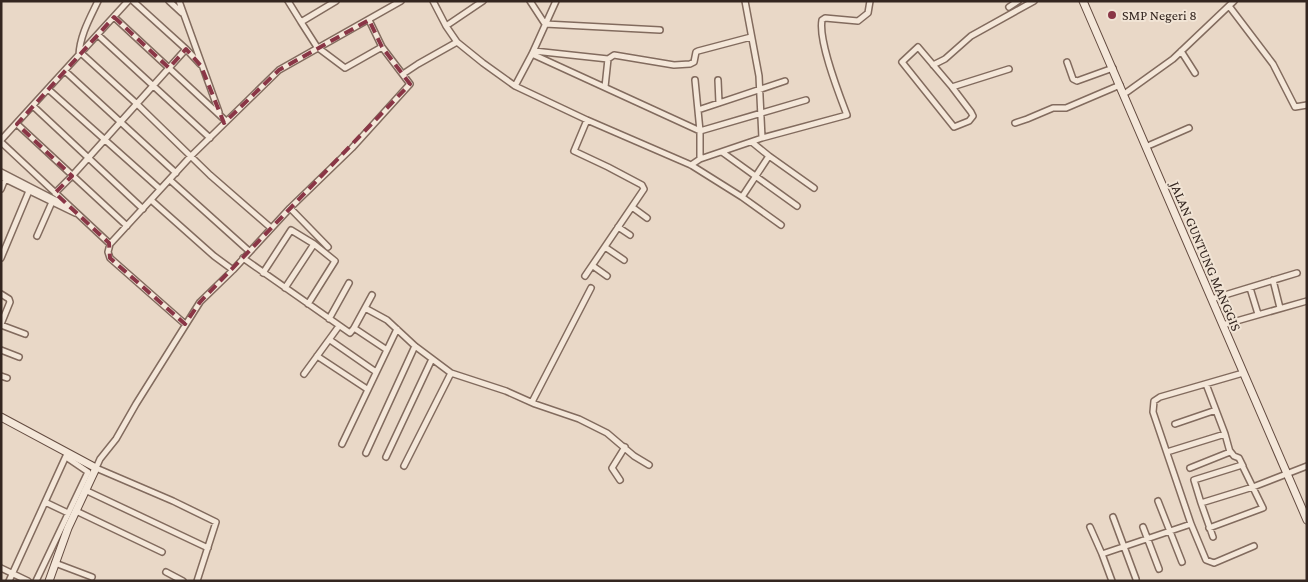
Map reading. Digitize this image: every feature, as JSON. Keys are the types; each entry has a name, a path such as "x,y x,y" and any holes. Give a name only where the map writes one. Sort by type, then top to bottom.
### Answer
{"street":[{"path":"98,1 86,27 80,46 80,54 137,104 210,175 271,228"},
{"path":"110,244 55,193 2,139 128,1"},
{"path":"133,1 186,49 201,66"},
{"path":"169,1 184,15"},
{"path":"179,1 220,115"},
{"path":"288,1 317,47 345,68 382,47"},
{"path":"301,22 336,1"},
{"path":"185,324 110,258 108,252 110,244 191,156 278,70 401,1"},
{"path":"433,1 457,42 515,86 587,120 691,165 781,224"},
{"path":"446,26 483,1"},
{"path":"530,1 545,24"},
{"path":"515,86 556,1"},
{"path":"745,1 760,90 762,138"},
{"path":"691,165 700,159 753,143 762,138 847,115 825,50 821,26 822,20 825,18 858,21 868,13 870,1"},
{"path":"1009,7 1018,1"},
{"path":"933,65 945,59 971,36 1034,1"},
{"name":"JALAN GUNTUNG MANGGIS","path":"1083,1 1150,145 1226,324 1243,373 1307,511"},
{"name":"JALAN GUNTUNG MANGGIS","path":"1087,1 1307,520"},
{"path":"1015,123 1053,108 1066,108 1124,89 1162,68 1234,1"},
{"path":"1229,6 1273,64 1295,107 1307,106"},
{"path":"114,17 226,121"},
{"path":"49,581 76,510 100,459 116,439 200,302 233,270 290,208 352,148 410,84 382,47 369,20"},
{"path":"545,24 660,30"},
{"path":"98,34 210,138"},
{"path":"533,52 608,59 614,55 674,65 690,64 694,62 698,51 751,37"},
{"path":"403,74 457,42"},
{"path":"918,47 933,65 973,116 969,121 954,127 902,61 918,47"},
{"path":"55,193 89,158 186,49"},
{"path":"1181,51 1195,73"},
{"path":"533,52 700,131 806,100"},
{"path":"605,87 608,59"},
{"path":"1068,62 1073,79 1078,81 1113,68"},
{"path":"952,87 1009,69"},
{"path":"65,71 176,173"},
{"path":"695,80 700,131 700,159"},
{"path":"718,80 719,103"},
{"path":"698,110 785,82"},
{"path":"48,90 160,189"},
{"path":"33,106 143,209"},
{"path":"585,276 644,189 642,185 574,151 587,120"},
{"path":"17,124 127,226"},
{"path":"1150,145 1189,128"},
{"path":"753,143 814,188"},
{"path":"722,152 797,206"},
{"path":"742,197 754,176 769,156"},
{"path":"1,172 73,209"},
{"path":"1,188 3,178 82,217"},
{"path":"170,180 249,251"},
{"path":"1,258 29,190"},
{"path":"151,200 214,256 233,270"},
{"path":"36,236 52,202"},
{"path":"632,207 647,218"},
{"path":"290,208 328,247"},
{"path":"618,227 630,235"},
{"path":"263,273 291,230 314,244 335,261 308,304"},
{"path":"285,288 314,244"},
{"path":"605,247 624,260"},
{"path":"243,258 350,333 372,295"},
{"path":"593,266 607,276"},
{"path":"1215,298 1297,273"},
{"path":"1273,280 1280,308"},
{"path":"329,319 349,284"},
{"path":"532,402 591,288"},
{"path":"1250,288 1258,314"},
{"path":"1,294 10,302 1,325 25,334"},
{"path":"1226,324 1307,301"},
{"path":"365,308 387,320 414,346 451,374 506,391 579,419 607,434 634,456 649,465"},
{"path":"304,374 339,326"},
{"path":"354,328 386,350"},
{"path":"342,444 367,389 398,329"},
{"path":"330,340 376,372"},
{"path":"366,453 414,346"},
{"path":"1,350 19,356"},
{"path":"318,356 367,389"},
{"path":"386,457 432,359"},
{"path":"1243,373 1160,396 1154,402 1153,412 1191,524 1206,560 1211,563 1254,546"},
{"path":"404,466 451,374"},
{"path":"1206,384 1230,450 1233,455 1239,458 1262,509 1209,528"},
{"path":"1174,424 1216,410"},
{"path":"1,417 67,455 173,501 216,522 197,581"},
{"path":"1167,452 1225,434"},
{"path":"620,480 612,468 625,448"},
{"path":"1190,468 1229,454 1230,450"},
{"path":"9,581 67,455"},
{"path":"36,581 88,472 67,455"},
{"path":"1212,537 1194,480 1243,466"},
{"path":"1201,503 1253,488 1307,466"},
{"path":"85,490 208,548"},
{"path":"1158,501 1182,562"},
{"path":"45,502 68,513"},
{"path":"76,510 162,552"},
{"path":"1113,517 1136,579"},
{"path":"1102,554 1191,524"},
{"path":"1090,526 1112,581"},
{"path":"1142,528 1158,569"},
{"path":"55,563 92,577"},
{"path":"1,568 28,581"},
{"path":"166,572 183,581"}],"highlighted area":[{"path":"114,17 169,68 186,49 201,66 224,123 279,70 369,20 382,47 410,84 200,302 185,324 110,258 109,243 55,193 72,176 17,124"}],"place":[{"name":"SMP Negeri 8","path":"1112,15"}]}
